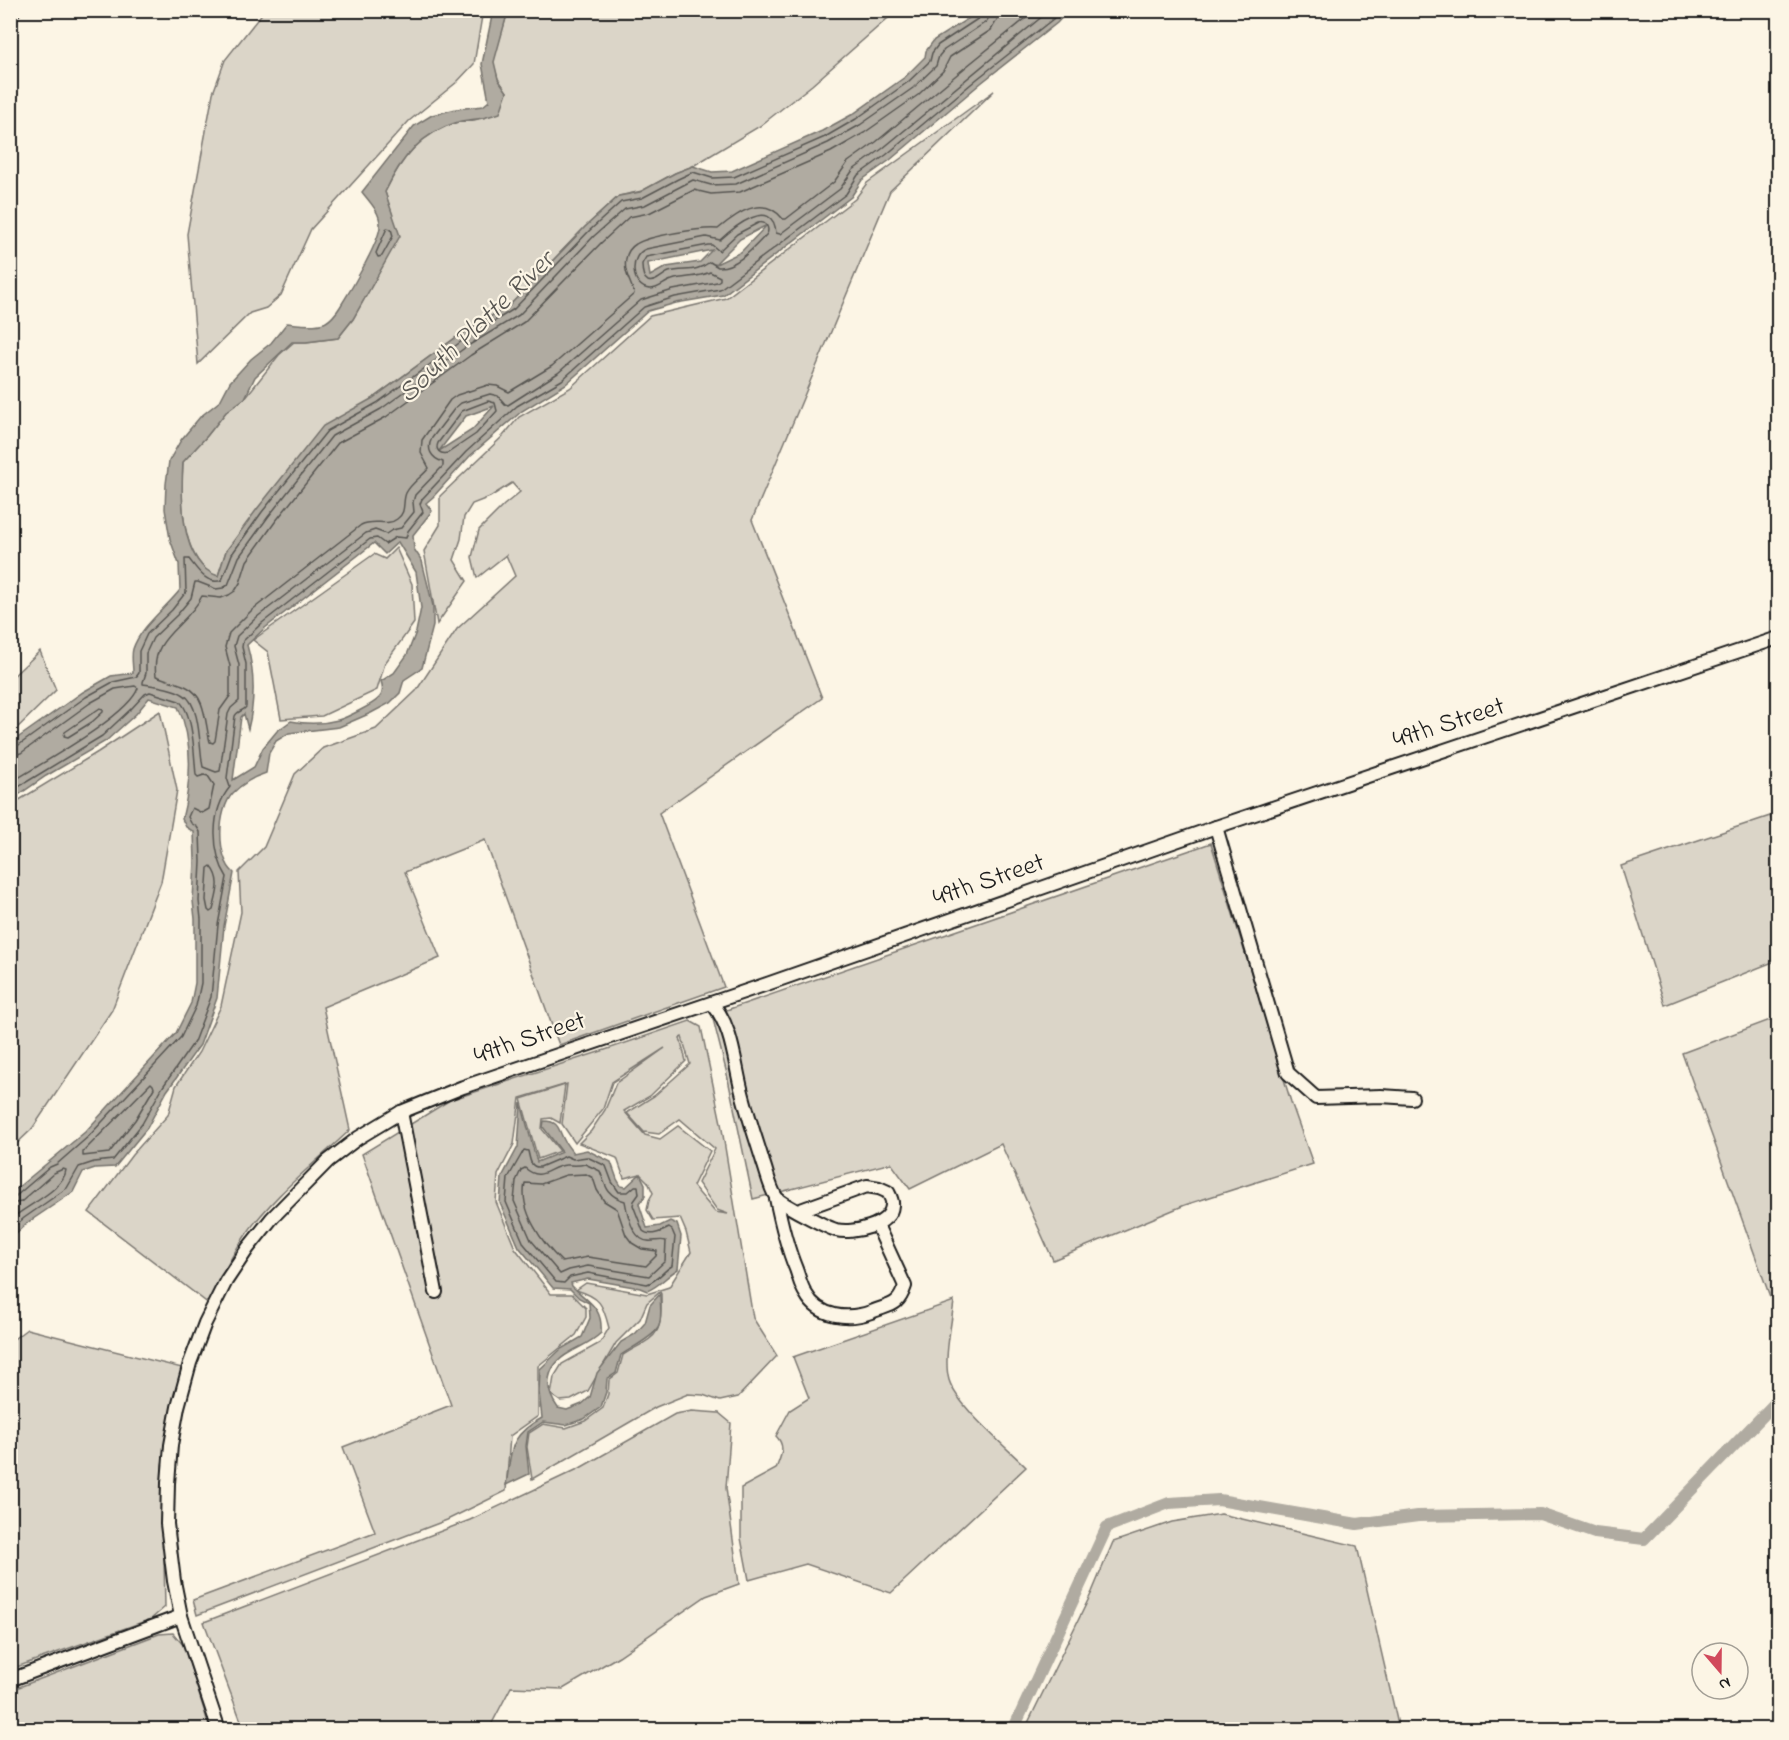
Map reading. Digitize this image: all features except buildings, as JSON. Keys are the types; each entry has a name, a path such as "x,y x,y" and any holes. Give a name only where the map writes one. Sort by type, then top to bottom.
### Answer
{"street":[{"path":"10,14 14,10"},
{"name":"49th Street","path":"219,1730 181,1616 174,1581 167,1524 171,1445 178,1407 190,1363 205,1323 226,1281 272,1218 328,1161 358,1138 400,1112 464,1087 1216,827 1779,638"},
{"path":"1216,827 1288,1073 1316,1098 1381,1096 1412,1098"},
{"path":"712,1003 720,1012 733,1046 747,1110 776,1198 786,1244 806,1295 816,1306 839,1316 862,1315 898,1302 902,1297 905,1286 877,1225"},
{"path":"400,1112 436,1292"},
{"path":"776,1198 798,1211 835,1230 850,1231 877,1225 889,1215 893,1204 888,1192 867,1186 798,1211"},
{"path":"10,1680 181,1616"}],"shaded area":[{"path":"482,10 482,16 474,64 457,82 409,121 311,229 281,295 266,308 250,313 198,364 187,234 213,93 225,60 264,11"},
{"path":"508,11 896,11 812,85 760,126 693,166 642,191 619,196 585,227 510,305 458,336 373,398 226,551 218,576 210,573 197,560 187,534 182,489 183,462 226,412 245,398 279,355 294,342 338,338 353,319 399,236 385,192 405,158 432,133 457,122 480,118 491,110 507,92 498,79 493,62"},
{"path":"994,91 890,191 752,520 822,698 659,813 724,987 559,1045 485,840 405,872 440,958 323,1007 350,1130 266,1209 233,1254 209,1304 89,1212 132,1155 168,1115 176,1086 199,1052 221,1006 241,912 239,872 264,847 295,774 323,748 376,729 416,691 457,629 515,576 506,555 477,578 472,557 479,530 520,492 512,483 490,497 472,504 464,517 461,539 454,560 467,581 437,624 424,551 440,525 440,496 503,436 519,417 570,388 650,316 726,298 855,199 867,183"},
{"path":"396,548 412,584 414,623 385,663 377,690 322,716 281,719 268,652 253,640 374,554 385,559"},
{"path":"40,651 56,690 11,734 11,678"},
{"path":"160,711 177,790 161,882 112,1010 32,1129 11,1149 11,805"},
{"path":"1770,816 1778,838 1778,960 1665,1005 1621,866"},
{"path":"1211,843 1291,1102 1313,1164 1185,1205 1053,1260 1001,1144 910,1189 891,1163 753,1199 727,1074 712,1015"},
{"path":"1778,1017 1778,1319 1682,1053"},
{"path":"690,1021 701,1027 721,1123 753,1318 777,1356 738,1397 720,1401 703,1395 688,1394 656,1407 532,1479 527,1447 529,1433 543,1424 566,1428 585,1421 603,1408 608,1394 609,1380 618,1373 623,1355 651,1338 659,1327 660,1292 647,1303 640,1319 616,1343 588,1391 571,1400 560,1401 551,1395 554,1377 562,1364 600,1343 609,1328 605,1313 599,1303 576,1290 586,1283 647,1294 669,1287 691,1252 680,1218 653,1220 647,1210 653,1193 648,1182 640,1174 624,1178 617,1158 579,1143 591,1131 605,1110 616,1083 665,1048 612,1082 603,1109 575,1143 562,1124 567,1084 520,1098 514,1144 498,1175 496,1202 515,1248 551,1294 572,1294 586,1308 586,1317 576,1335 538,1366 538,1416 510,1436 506,1491 447,1520 197,1615 193,1600 375,1532 343,1447 451,1405 362,1154 450,1100","holes":["682,1037 690,1064 654,1096 627,1113 644,1132 659,1134 680,1119 715,1149 698,1183 717,1210 728,1214 715,1212 693,1186 710,1151 678,1126 660,1139 645,1135 624,1111 650,1096 686,1061 680,1038"]},
{"path":"565,1085 560,1123 551,1118 543,1119 542,1129 560,1151 538,1159 521,1099"},
{"path":"954,1301 947,1352 949,1380 972,1414 1026,1467 891,1593 806,1564 749,1580 741,1538 741,1488 776,1469 782,1448 776,1436 790,1410 809,1398 793,1357"},
{"path":"27,1329 182,1368 162,1465 165,1607 151,1619 11,1669 11,1341"},
{"path":"692,1411 719,1413 731,1423 726,1488 739,1584 706,1596 619,1656 563,1689 511,1687 489,1729 244,1729 204,1622 470,1520 580,1468 675,1414"},
{"path":"1221,1514 1357,1546 1399,1729 1025,1729 1092,1592 1113,1542 1172,1522"},
{"path":"173,1633 184,1646 210,1729 11,1729 11,1690 159,1634"}],"water":[{"name":"South Platte River","path":"493,11 508,11 494,62 498,79 507,92 500,113 460,121 445,127 423,140 405,158 385,192 400,236 353,319 338,338 292,342 255,377 245,398 226,412 183,462 183,510 189,543 205,569 218,576 226,551 323,426 373,398 458,336 510,305 585,227 619,196 640,192 693,166 712,172 732,171 822,131 853,114 905,77 925,57 926,51 934,40 980,11 1068,11 1057,23 981,83 890,160 862,180 851,197 723,295 676,303 648,311 566,384 522,411 470,456 426,503 432,511 413,535 414,549 422,561 433,606 433,626 422,668 404,680 400,693 390,703 371,713 339,727 289,733 276,741 269,753 266,773 248,781 233,793 224,811 221,834 224,857 234,873 224,926 217,998 200,1045 167,1091 147,1128 115,1167 95,1168 83,1172 73,1192 27,1223 11,1238 11,1193 85,1132 176,1033 191,1003 195,983 193,901 195,861 194,832 186,827 182,819 189,777 189,748 178,707 149,698 136,714 106,741 46,776 11,800 11,744 83,692 111,676 133,673 132,652 136,641 147,625 180,590 179,564 170,539 165,509 169,461 181,440 200,417 220,401 230,382 251,359 271,343 287,323 320,324 335,314 364,265 379,231 378,215 362,192 414,126 432,115 483,106 489,101 482,64","holes":["767,225 741,252 714,265 740,239","712,250 700,262 666,267 650,276 648,263","494,406 472,430 439,451 466,416","398,542 416,572 421,608 416,632 407,655 394,673 381,681 383,690 381,696 366,707 338,720 314,723 291,721 277,731 263,748 254,767 233,780 241,717 244,714 248,729 252,708 253,676 247,645 265,628 374,543 385,554"]},
{"path":"521,1103 537,1162 562,1152 543,1127 544,1121 553,1122 573,1153 587,1150 611,1162 621,1186 626,1187 640,1174 645,1184 645,1196 639,1204 647,1228 660,1226 670,1221 677,1224 681,1236 678,1269 656,1287 647,1291 588,1279 571,1283 597,1311 600,1317 601,1333 555,1364 549,1378 549,1385 550,1393 558,1408 567,1410 582,1404 590,1397 597,1373 621,1342 635,1334 645,1323 650,1305 660,1294 660,1324 641,1343 621,1355 616,1373 607,1379 601,1407 584,1419 566,1425 543,1422 528,1432 526,1446 529,1474 506,1485 511,1453 517,1438 542,1418 539,1392 540,1369 561,1349 582,1337 590,1318 589,1303 579,1298 570,1289 553,1288 519,1247 500,1203 502,1177 518,1147"}],"waterway":[{"path":"1013,1730 1107,1527 1169,1503 1219,1500 1357,1524 1418,1516 1540,1514 1595,1533 1644,1539 1778,1400"}]}
